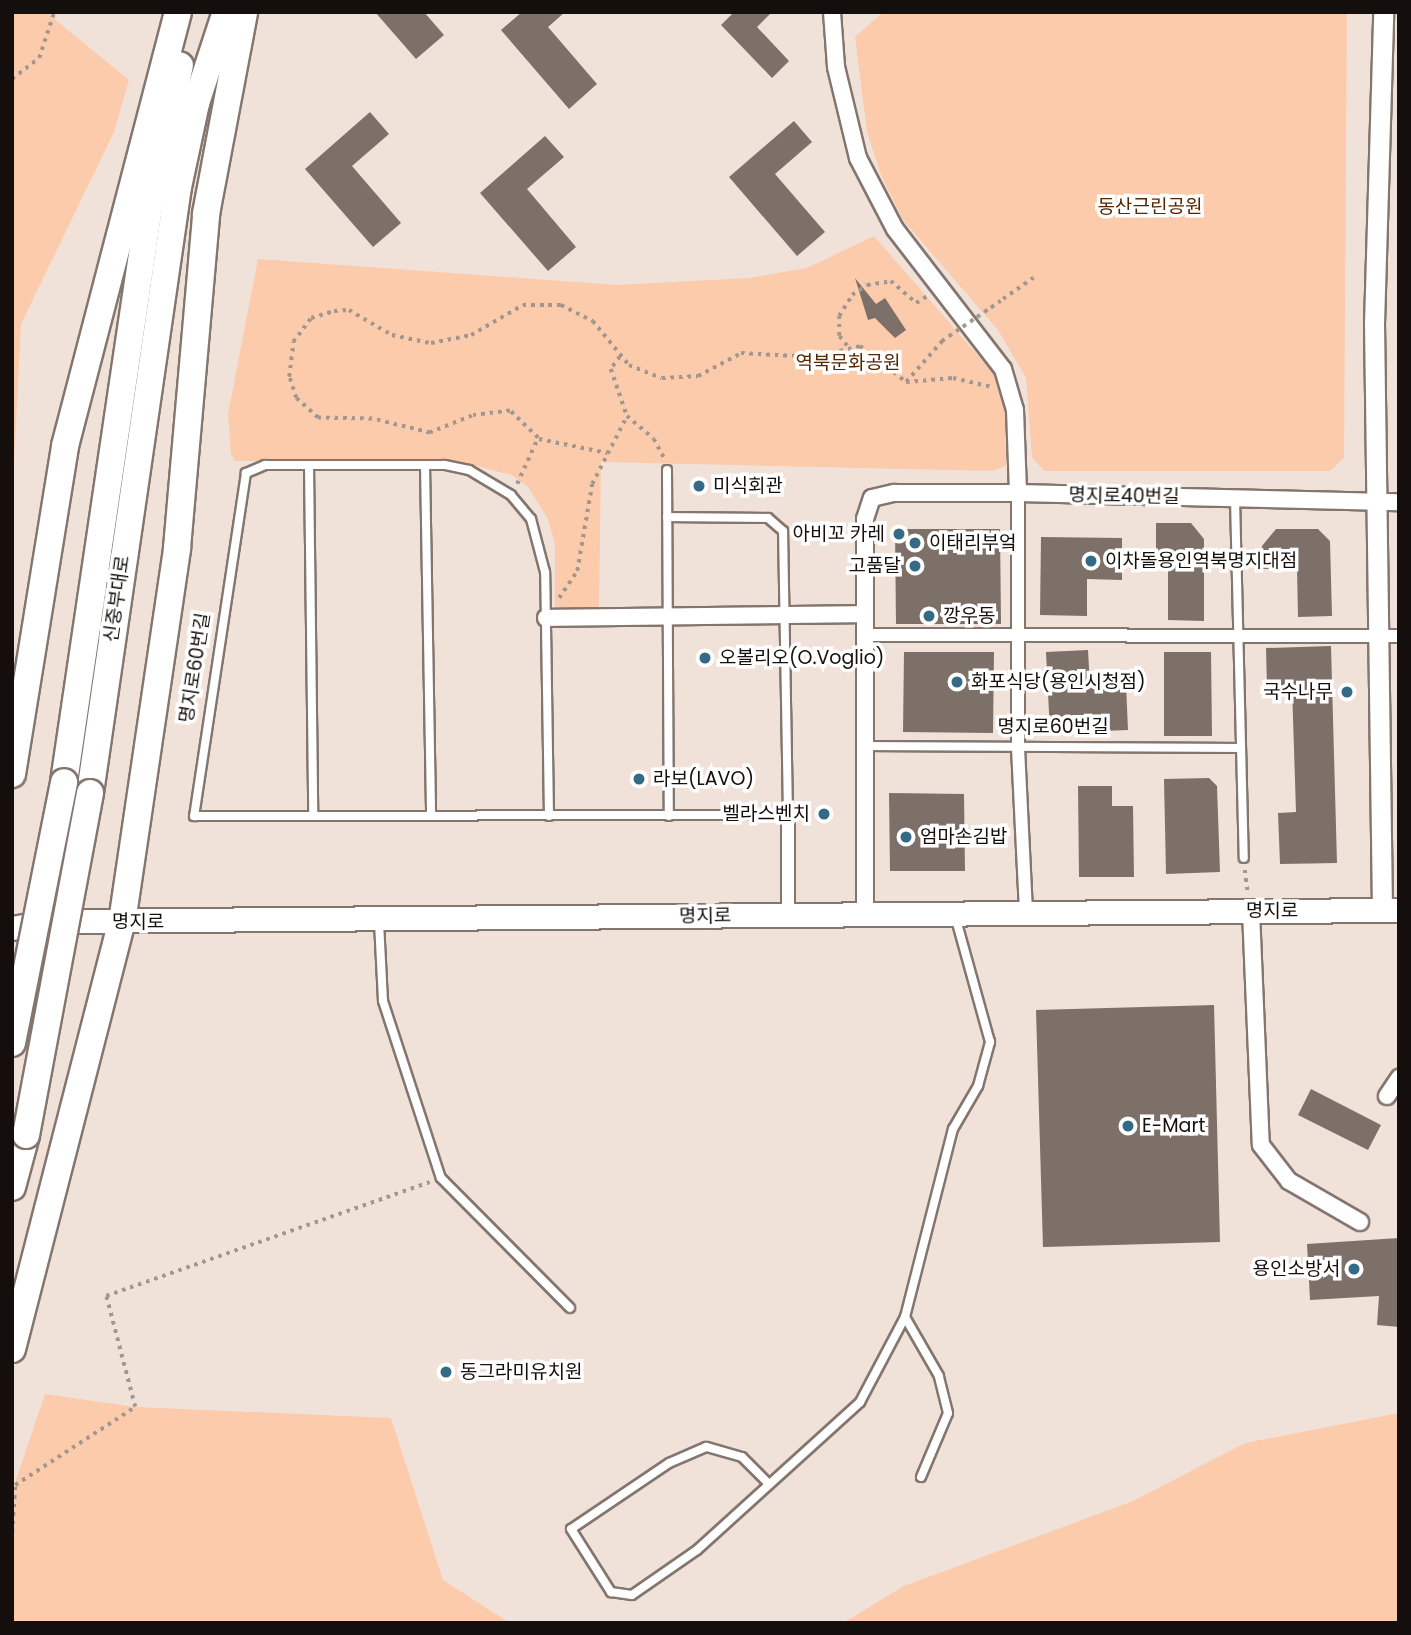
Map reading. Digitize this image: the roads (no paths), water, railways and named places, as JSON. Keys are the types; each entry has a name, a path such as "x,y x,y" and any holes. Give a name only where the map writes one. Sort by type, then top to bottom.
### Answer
{"highway":[{"path":"12,774 65,446 178,12"},
{"name":"신중부대로","path":"12,1043 64,782 149,208 192,12"},
{"name":"신중부대로","path":"12,1187 26,1135 90,793 178,187 196,103 226,12"},
{"path":"12,1349 122,922 177,548 206,214 244,12"}],"main road":[{"name":"명지로","path":"12,928 51,921 1390,910"}],"street":[{"path":"832,12 836,66 858,158 895,229 988,346 1013,398 1018,493 1018,748 1026,913"},
{"path":"1383,12 1374,324 1378,636 1390,910"},
{"name":"명지로40번길","path":"865,614 865,519 872,498 894,493 1018,493 1399,502"},
{"path":"546,618 865,614 865,915"},
{"path":"865,635 1399,636"},
{"path":"788,816 788,915"},
{"path":"1251,911 1261,1145 1289,1181 1360,1223"},
{"path":"1387,1096 1399,1078"}],"lane":[{"name":"명지로60번길","path":"549,816 546,618 540,541 511,495 470,470 425,465 265,465 246,473 194,816 313,816 431,816 549,816 788,816"},
{"path":"309,465 313,816"},
{"path":"425,465 431,816"},
{"path":"667,470 668,816"},
{"path":"1235,499 1244,858"},
{"path":"667,517 776,522 786,543 788,816"},
{"name":"명지로60번길","path":"865,746 1241,748"},
{"path":"769,1484 742,1457 706,1447 669,1463 571,1529 611,1592 632,1595 697,1550 860,1402 905,1317 953,1129 978,1086 990,1042 954,914"},
{"path":"379,919 383,1001 441,1178 570,1308"},
{"path":"905,1317 939,1376 948,1413 921,1477"}],"place":[{"name":"미식회관","path":"699,486"},
{"name":"아비꼬 카레","path":"899,534"},
{"name":"이태리부엌","path":"915,543"},
{"name":"이차돌용인역북명지대점","path":"1091,561"},
{"name":"고품달","path":"915,566"},
{"name":"깡우동","path":"929,616"},
{"name":"오볼리오(O.Voglio)","path":"705,658"},
{"name":"화포식당(용인시청점)","path":"957,682"},
{"name":"국수나무","path":"1347,692"},
{"name":"라보(LAVO)","path":"639,779"},
{"name":"벨라스벤치","path":"824,814"},
{"name":"엄마손김밥","path":"906,837"},
{"name":"E-Mart","path":"1128,1126"},
{"name":"용인소방서","path":"1354,1269"},
{"name":"동그라미유치원","path":"446,1372"}],"park label":[{"name":"동산근린공원","path":"1150,207"},
{"name":"역북문화공원","path":"848,363"}]}
